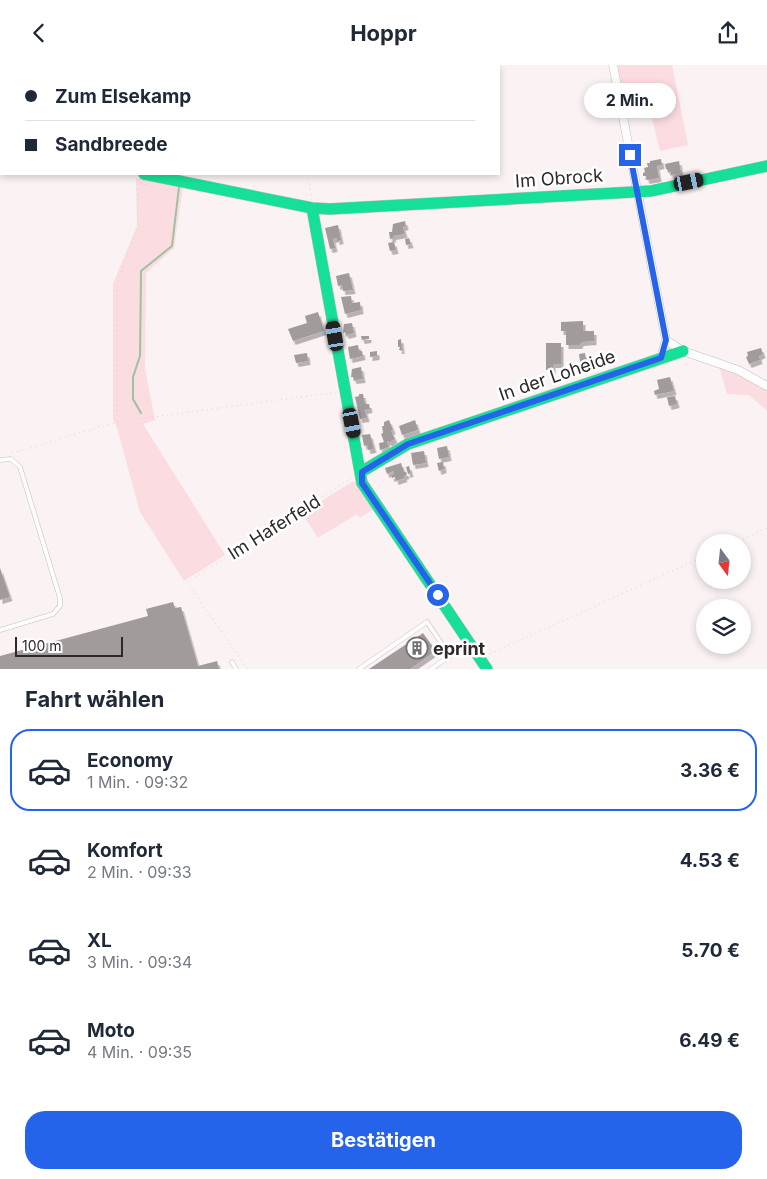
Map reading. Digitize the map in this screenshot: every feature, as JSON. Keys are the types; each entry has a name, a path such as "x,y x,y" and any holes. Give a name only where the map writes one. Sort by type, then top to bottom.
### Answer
{"street":[{"path":"613,65 666,340 661,358"},
{"name":"Im Obrock","path":"141,178 312,208 330,209 650,191 767,166"},
{"path":"312,208 345,391 362,472 362,483 487,669"},
{"path":"666,340 682,351 738,369 767,386"},
{"name":"In der Loheide","path":"362,472 408,444 682,351"}],"lane":[{"path":"0,460 11,459 20,467 60,598 60,606 53,614 0,630"},
{"path":"359,669 427,622 450,656 431,669"},
{"path":"232,662 236,669"}],"path":[{"path":"308,175 312,208"},
{"path":"117,422 117,284 138,226 141,178"},
{"path":"9,454 117,422 345,391"},
{"name":"Im Haferfeld","path":"247,669 187,581 362,472"},
{"path":"751,535 767,528"},
{"path":"481,658 696,560"}],"shaded area":[{"path":"615,65 672,65 688,145 660,151 649,107 624,112"},
{"path":"136,178 183,187 174,248 146,273 145,369 155,420 143,424 225,555 184,581 140,512 113,419 113,284 137,226"},
{"path":"719,366 767,390 767,411 749,395 727,394"},
{"path":"352,482 357,483 375,508 360,518 357,514 318,538 302,513"}],"building":[{"path":"661,159 662,165 657,166 659,178 647,180 643,173 645,172 644,168 648,167 647,163"},
{"path":"679,161 681,173 671,175 670,171 668,172 666,169 665,164"},
{"path":"405,221 406,226 403,227 405,234 393,236 394,238 390,239 389,232 392,232 393,224"},
{"path":"338,225 341,240 333,239 335,248 330,249 325,228"},
{"path":"409,238 411,244 406,245 405,239"},
{"path":"394,242 396,250 390,251 388,243"},
{"path":"349,273 353,290 343,291 342,285 338,286 336,276"},
{"path":"351,296 352,303 360,302 361,310 345,314 341,297"},
{"path":"318,312 324,331 293,341 288,329 307,323 305,316"},
{"path":"583,321 583,331 594,331 594,341 581,342 580,345 566,345 566,331 561,331 561,322"},
{"path":"352,323 354,333 346,335 345,332 343,333 344,324"},
{"path":"361,336 369,336 369,339 362,340"},
{"path":"401,339 402,350 399,350 398,340"},
{"path":"546,343 561,343 561,364 553,364 553,370 546,370"},
{"path":"358,345 359,351 362,351 363,356 350,359 348,347"},
{"path":"761,348 763,354 759,356 760,360 749,364 746,357 748,356 747,352"},
{"path":"377,351 377,356 370,357 370,352"},
{"path":"307,353 308,361 296,363 294,355"},
{"path":"585,353 587,368 581,369 579,354"},
{"path":"361,367 363,379 354,380 351,377 352,369"},
{"path":"670,377 674,391 655,395 654,391 659,389 657,380"},
{"path":"359,394 363,394 365,404 369,404 370,409 365,410 367,418 360,419 355,397 359,396"},
{"path":"675,396 677,404 669,406 667,397"},
{"path":"389,420 395,439 389,443 389,441 387,442 389,447 380,450 379,443 384,442 381,434 383,433 382,426 384,426 384,422"},
{"path":"415,420 418,430 402,435 399,426"},
{"path":"370,434 374,449 368,450 367,445 364,446 362,435"},
{"path":"447,446 449,457 439,459 437,448"},
{"path":"424,451 426,463 413,465 411,453"},
{"path":"443,462 444,469 439,471 437,463"},
{"path":"401,463 407,475 404,476 405,478 396,481 395,477 392,478 391,475 394,474 393,471 387,474 385,468"},
{"path":"409,466 411,473 408,474 406,467"},
{"path":"0,568 10,597 0,600"},
{"path":"173,602 175,608 181,607 198,666 217,661 219,669 0,669 0,656 148,616 146,609"},
{"name":"eprint","path":"423,633 436,651 410,669 369,669"}],"waterway":[{"path":"141,413 133,399 133,377 140,356 141,271 172,246 179,187"}],"traffic: fast":[{"path":"149,175 312,208 330,209 651,191 767,166"},
{"path":"312,208 362,483 487,669"},
{"path":"361,472 408,444 683,351"}],"place":[{"name":"eprint","path":"417,648"}],"route":[{"path":"438,595 362,483 362,472 408,444 661,358 666,340 630,155"}]}
